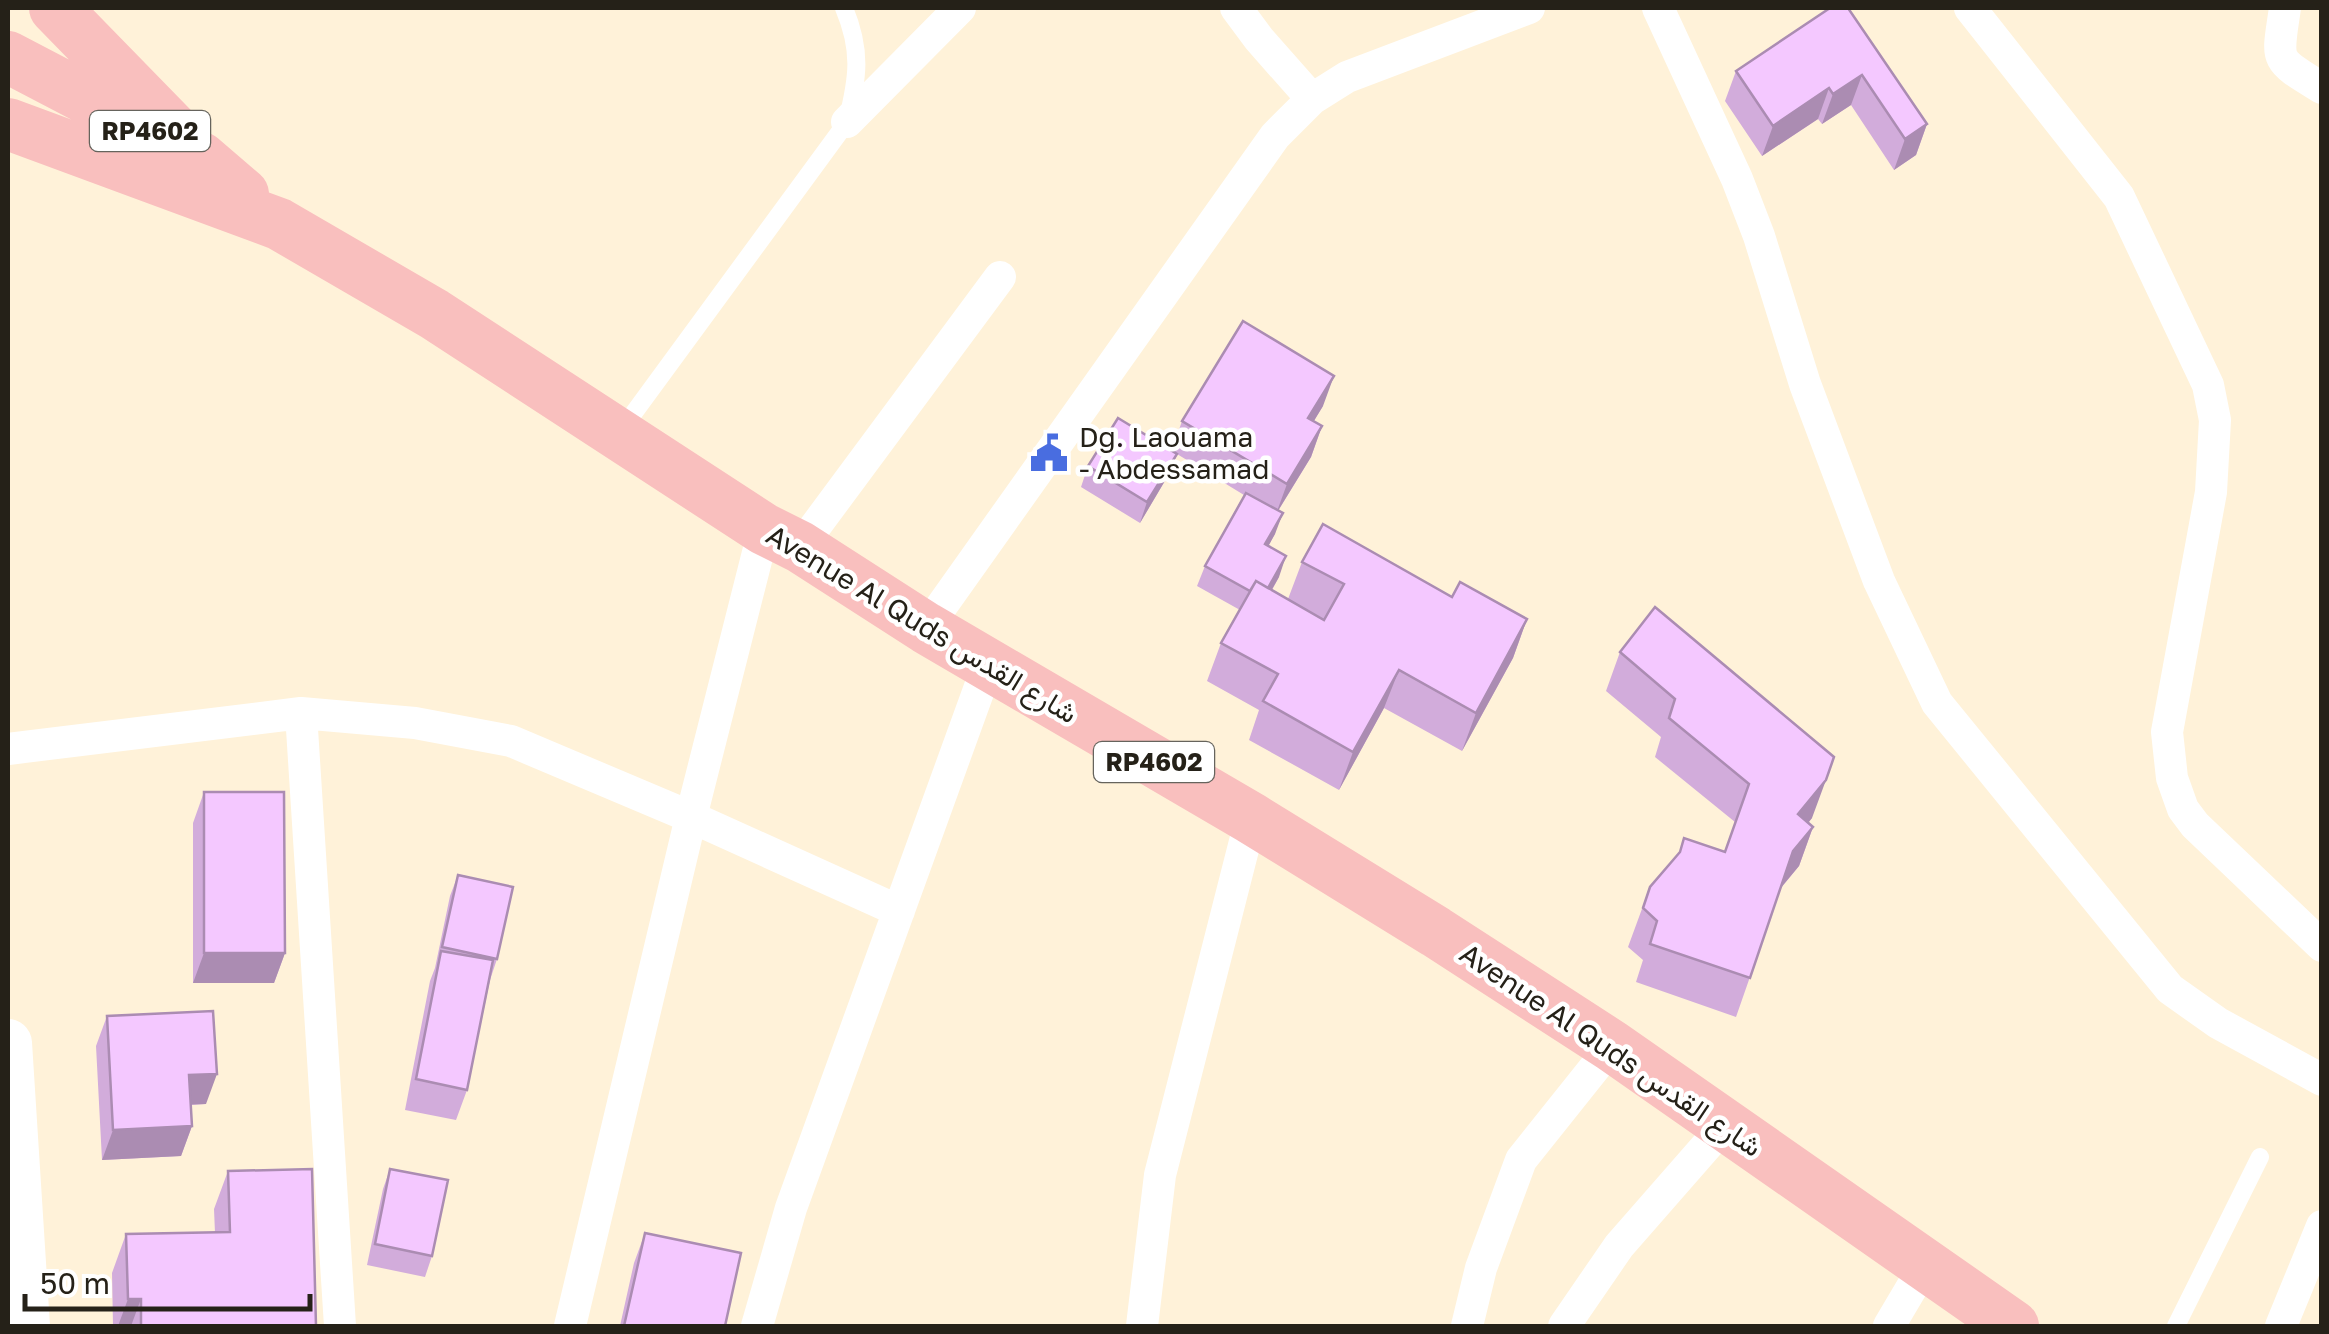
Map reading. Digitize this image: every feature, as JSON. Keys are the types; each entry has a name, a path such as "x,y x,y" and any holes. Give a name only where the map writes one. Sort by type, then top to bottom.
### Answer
{"main road":[{"path":"54,8 201,158"},
{"name":"Avenue Al Quds شارع القدس","path":"8,58 201,158 279,224"},
{"name":"Avenue Al Quds شارع القدس","path":"8,124 279,224 434,314 926,628 1251,818 1612,1046 2012,1326"}],"street":[{"path":"847,122 960,8"},
{"path":"1236,8 1312,99"},
{"path":"926,628 1275,136 1312,99 1347,77 1528,8"},
{"path":"1658,8 1737,179 1806,384 1879,581 1937,704 2170,990 2218,1023 2322,1080"},
{"path":"1970,8 2119,197 2208,385 2214,420 2211,492 2167,732 2172,778 2183,809 2195,824 2322,946"},
{"path":"2286,8 2279,50 2285,65 2322,88"},
{"path":"570,1326 691,817 782,538 1000,277"},
{"path":"757,1326 790,1208 989,662"},
{"path":"301,713 340,1326"},
{"path":"8,749 301,713 415,723 512,741 899,912"},
{"path":"1142,1326 1160,1175 1251,818"},
{"path":"8,1043 26,1326"},
{"path":"1466,1326 1481,1268 1522,1160 1612,1046"},
{"path":"1564,1326 1619,1246 1724,1126"},
{"path":"2281,1326 2322,1226"},
{"path":"1889,1326 1924,1265"}],"lane":[{"path":"619,433 847,122 858,80 855,35 844,8"},
{"path":"2176,1326 2260,1156"}],"building":[{"path":"1830,8 1848,8 1927,124 1905,139 1862,75 1833,94 1829,88 1773,126 1736,71"},
{"path":"1243,321 1334,376 1308,418 1322,426 1287,484 1182,421"},
{"path":"1118,418 1177,454 1147,502 1088,466"},
{"path":"1246,493 1283,513 1265,544 1286,556 1268,588 1256,581 1250,591 1205,566"},
{"path":"1323,524 1452,597 1460,582 1527,619 1476,713 1399,670 1353,752 1263,701 1278,674 1221,643 1256,581 1324,620 1344,584 1302,562"},
{"path":"1655,607 1834,757 1826,780 1798,814 1813,827 1793,851 1750,978 1650,944 1657,921 1643,908 1650,887 1680,852 1684,838 1725,852 1749,784 1669,718 1675,699 1620,652"},
{"path":"204,792 284,792 285,953 204,953"},
{"path":"458,875 513,887 497,959 442,947"},
{"path":"441,951 493,960 467,1090 416,1079"},
{"path":"213,1011 217,1074 189,1075 192,1126 113,1130 107,1016"},
{"path":"312,1169 316,1326 141,1326 141,1299 128,1299 126,1234 230,1232 228,1171"},
{"path":"390,1169 448,1180 432,1256 375,1244"},
{"path":"645,1233 741,1253 725,1326 624,1326"}],"place":[{"name":"Dg. Laouama - Abdessamad","path":"1049,453"}]}
